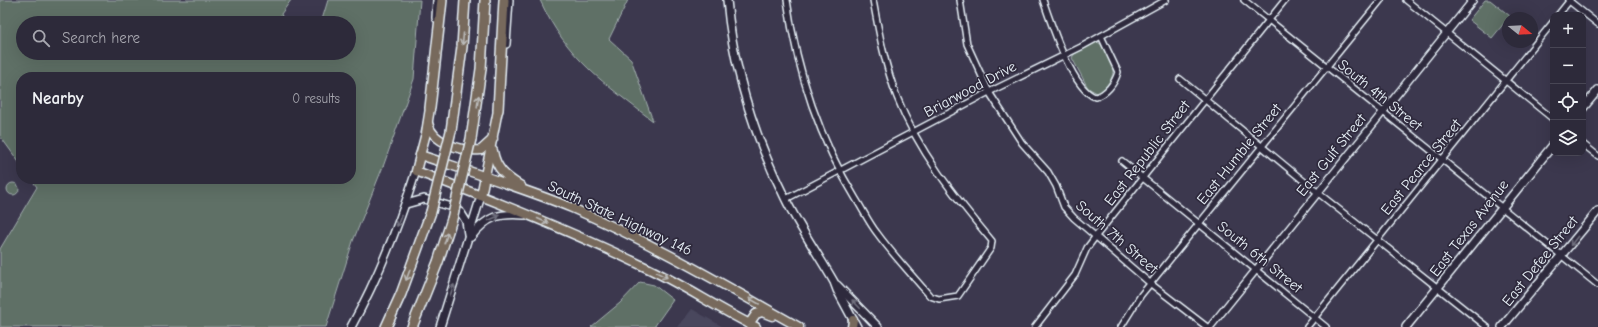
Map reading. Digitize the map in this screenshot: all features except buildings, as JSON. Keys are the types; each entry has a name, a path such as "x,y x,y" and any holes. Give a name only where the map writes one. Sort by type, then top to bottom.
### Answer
{"highway":[{"path":"430,108 442,0"},
{"path":"386,327 401,294 431,212 450,131 462,47 465,0"},
{"path":"412,327 438,262 452,219 471,140 481,75 485,0"},
{"path":"498,110 504,0"}],"main road":[{"path":"351,327 377,274 406,204 416,171 430,108 437,0"},
{"path":"440,327 468,242 486,177 498,110 505,58 509,0"},
{"path":"727,0 732,37 746,100 771,168 786,199 834,282 854,325"},
{"path":"1586,104 1598,90"},
{"path":"428,122 433,134 449,144 460,148 481,150 492,142"},
{"path":"492,142 495,162 501,172 508,178 535,194"},
{"name":"East Texas Avenue","path":"1406,327 1500,208 1550,149"},
{"name":"South State Highway 146","path":"420,155 572,208 650,244 798,327"},
{"path":"416,171 529,215 643,266 704,297 752,325 756,314 762,312 788,321"},
{"path":"406,204 424,199 452,207 461,212 466,221 468,242"},
{"name":"East Defee Street","path":"1502,327 1598,211"},
{"path":"468,242 482,224 492,218 502,214 529,215"},
{"path":"834,282 878,327"}],"street":[{"path":"787,0 800,72 816,122 839,171 876,232 930,296 939,299 958,296 991,248 992,241 956,199 938,173 914,132 898,97 884,55 873,0"},
{"name":"South 7th Street","path":"960,0 967,44 989,92 1022,144 1048,172 1056,186 1064,207 1074,218 1151,284 1208,327"},
{"path":"1043,0 1064,55 1084,90 1095,97 1101,96 1105,93 1117,77 1118,72 1101,36"},
{"name":"Briarwood Drive","path":"786,199 989,92 1101,36 1166,0"},
{"name":"South 4th Street","path":"1244,0 1500,208 1598,285"},
{"name":"East Republic Street","path":"1036,327 1075,275 1087,248 1096,236 1144,178 1205,99 1285,0"},
{"name":"East Humble Street","path":"1121,327 1141,295 1381,0"},
{"path":"1406,0 1550,117"},
{"name":"East Gulf Street","path":"1208,327 1473,0"},
{"path":"1560,12 1569,0 1598,24"},
{"name":"East Pearce Street","path":"1307,327 1550,26"},
{"path":"1180,78 1317,192 1437,289 1487,327"},
{"path":"1586,146 1598,156"},
{"name":"South 6th Street","path":"1122,161 1326,327"}],"shaded area":[{"path":"692,309 723,327 678,327"}],"green space":[{"path":"0,0 291,0 281,14 282,16 16,16 16,60 356,60 356,16 323,16 328,0 420,0 414,79 384,164 353,241 326,327 0,327 0,249 37,187 35,184 356,184 356,72 16,72 16,158 0,136"},
{"path":"540,0 628,0 609,39 631,59 653,121 618,94 574,54 550,20"},
{"path":"1485,0 1490,0 1505,12 1502,12 1502,26 1492,38 1469,20"},
{"path":"1097,42 1101,44 1109,58 1113,72 1112,77 1106,86 1097,93 1088,88 1072,58 1074,54"},
{"path":"11,183 15,183 19,189 15,195 11,195 7,191 7,187"},
{"path":"640,282 654,285 673,300 654,327 591,327 620,303"}]}
